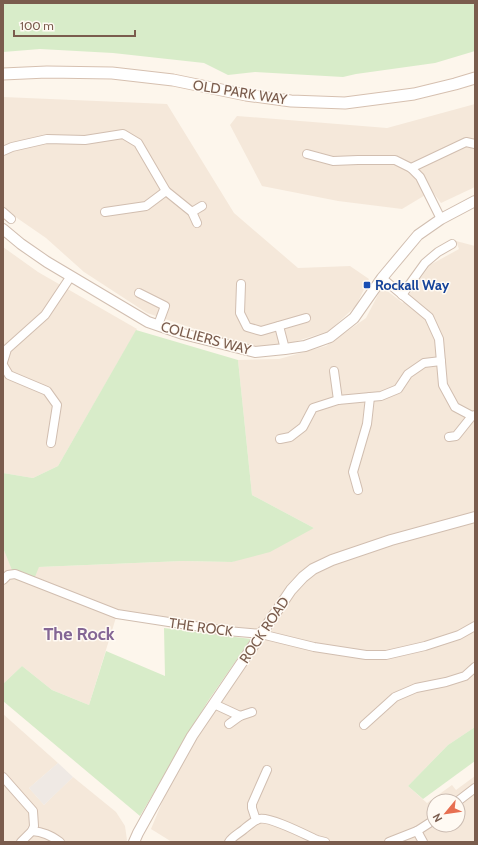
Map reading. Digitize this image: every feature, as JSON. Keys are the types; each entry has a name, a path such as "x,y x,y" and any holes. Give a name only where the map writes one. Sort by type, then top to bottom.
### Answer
{"main road":[{"name":"OLD PARK WAY","path":"3,74 47,72 112,73 173,80 246,95 291,101 345,103 414,94 475,78"}],"street":[{"path":"3,151 12,147 47,139 85,140 123,134 138,143 166,191 192,212 197,223"},
{"path":"411,168 466,142 475,144"},
{"path":"307,154 333,161 395,160 411,168 420,177 441,219"},
{"path":"105,212 146,206 166,191"},
{"name":"COLLIERS WAY","path":"3,229 21,244 47,262 148,322 183,334 255,352 305,346 330,337 354,318 382,278 418,235 441,219 475,201"},
{"path":"192,212 202,206"},
{"path":"3,212 10,219"},
{"path":"402,295 425,263 438,252 452,244"},
{"path":"52,443 57,405 47,391 9,376 4,367 7,349 45,315 71,276"},
{"path":"382,278 429,317 439,339 443,385 455,407 473,416 456,436 449,437"},
{"path":"240,284 240,313 247,327 261,331 306,318"},
{"path":"139,293 165,306 158,326"},
{"path":"279,326 285,349"},
{"path":"280,439 290,437 303,427 313,408 338,400 380,396 398,389 408,374 424,363 441,361"},
{"path":"334,371 338,400"},
{"path":"358,490 353,472 367,424 370,397"},
{"name":"ROCK ROAD","path":"134,842 192,736 294,586 306,574 318,566 340,557 391,540 475,517"},
{"name":"THE ROCK","path":"3,580 8,575 15,574 117,614 227,631 261,634 314,646 366,655 386,655 425,646 459,635 475,626"},
{"path":"364,725 395,697 416,688 446,682 465,676 475,667"},
{"path":"214,704 240,716"},
{"path":"228,724 240,716 252,712"},
{"path":"256,820 252,804 267,770"},
{"path":"3,777 33,811 34,826 32,831 21,842"},
{"path":"466,795 475,788"},
{"path":"229,842 232,838 256,820 263,818 272,820 317,840 325,842"},
{"path":"389,842 417,831 426,825"},
{"path":"32,831 44,833 60,842"},
{"path":"417,831 423,842"}],"shaded area":[{"path":"3,97 167,104 234,213 298,268 350,266 369,279 356,306 329,331 269,350 237,343 147,313 84,272 46,238 3,208"},
{"path":"475,104 475,187 441,203 432,191 402,209 338,201 262,186 230,125 237,116 387,128"},
{"path":"456,241 475,246 475,727 448,745 408,786 426,802 426,833 466,833 466,793 441,793 452,785 456,790 475,776 475,842 172,842 151,829 170,783 196,736 270,630 169,619 118,611 89,705 52,690 22,666 3,684 3,548 16,579 39,567 183,561 232,562 314,528 252,495 238,360 279,359 326,346 366,318 382,287 403,303 430,265 459,249"},
{"path":"3,247 38,272 137,329 58,466 33,478 3,473"},
{"path":"3,714 58,763 29,788 44,805 73,777 116,812 125,826 126,842 3,842"},
{"path":"58,763 73,777 44,805 29,788"}],"green space":[{"path":"3,3 475,3 475,51 435,63 343,77 255,72 228,75 204,63 113,53 40,49 3,52"},
{"path":"136,330 238,360 252,495 314,528 270,552 232,562 183,561 39,567 32,584 16,580 3,548 3,473 33,478 58,466"},
{"path":"164,628 251,639 208,701 140,816 3,701 3,684 22,666 52,690 89,705 106,651 165,676"},
{"path":"475,727 475,761 431,793 426,793 426,797 423,799 408,786 448,745"}],"place":[{"name":"Rockall Way","path":"367,285"}],"district":[{"name":"The Rock","path":"79,634"}]}
